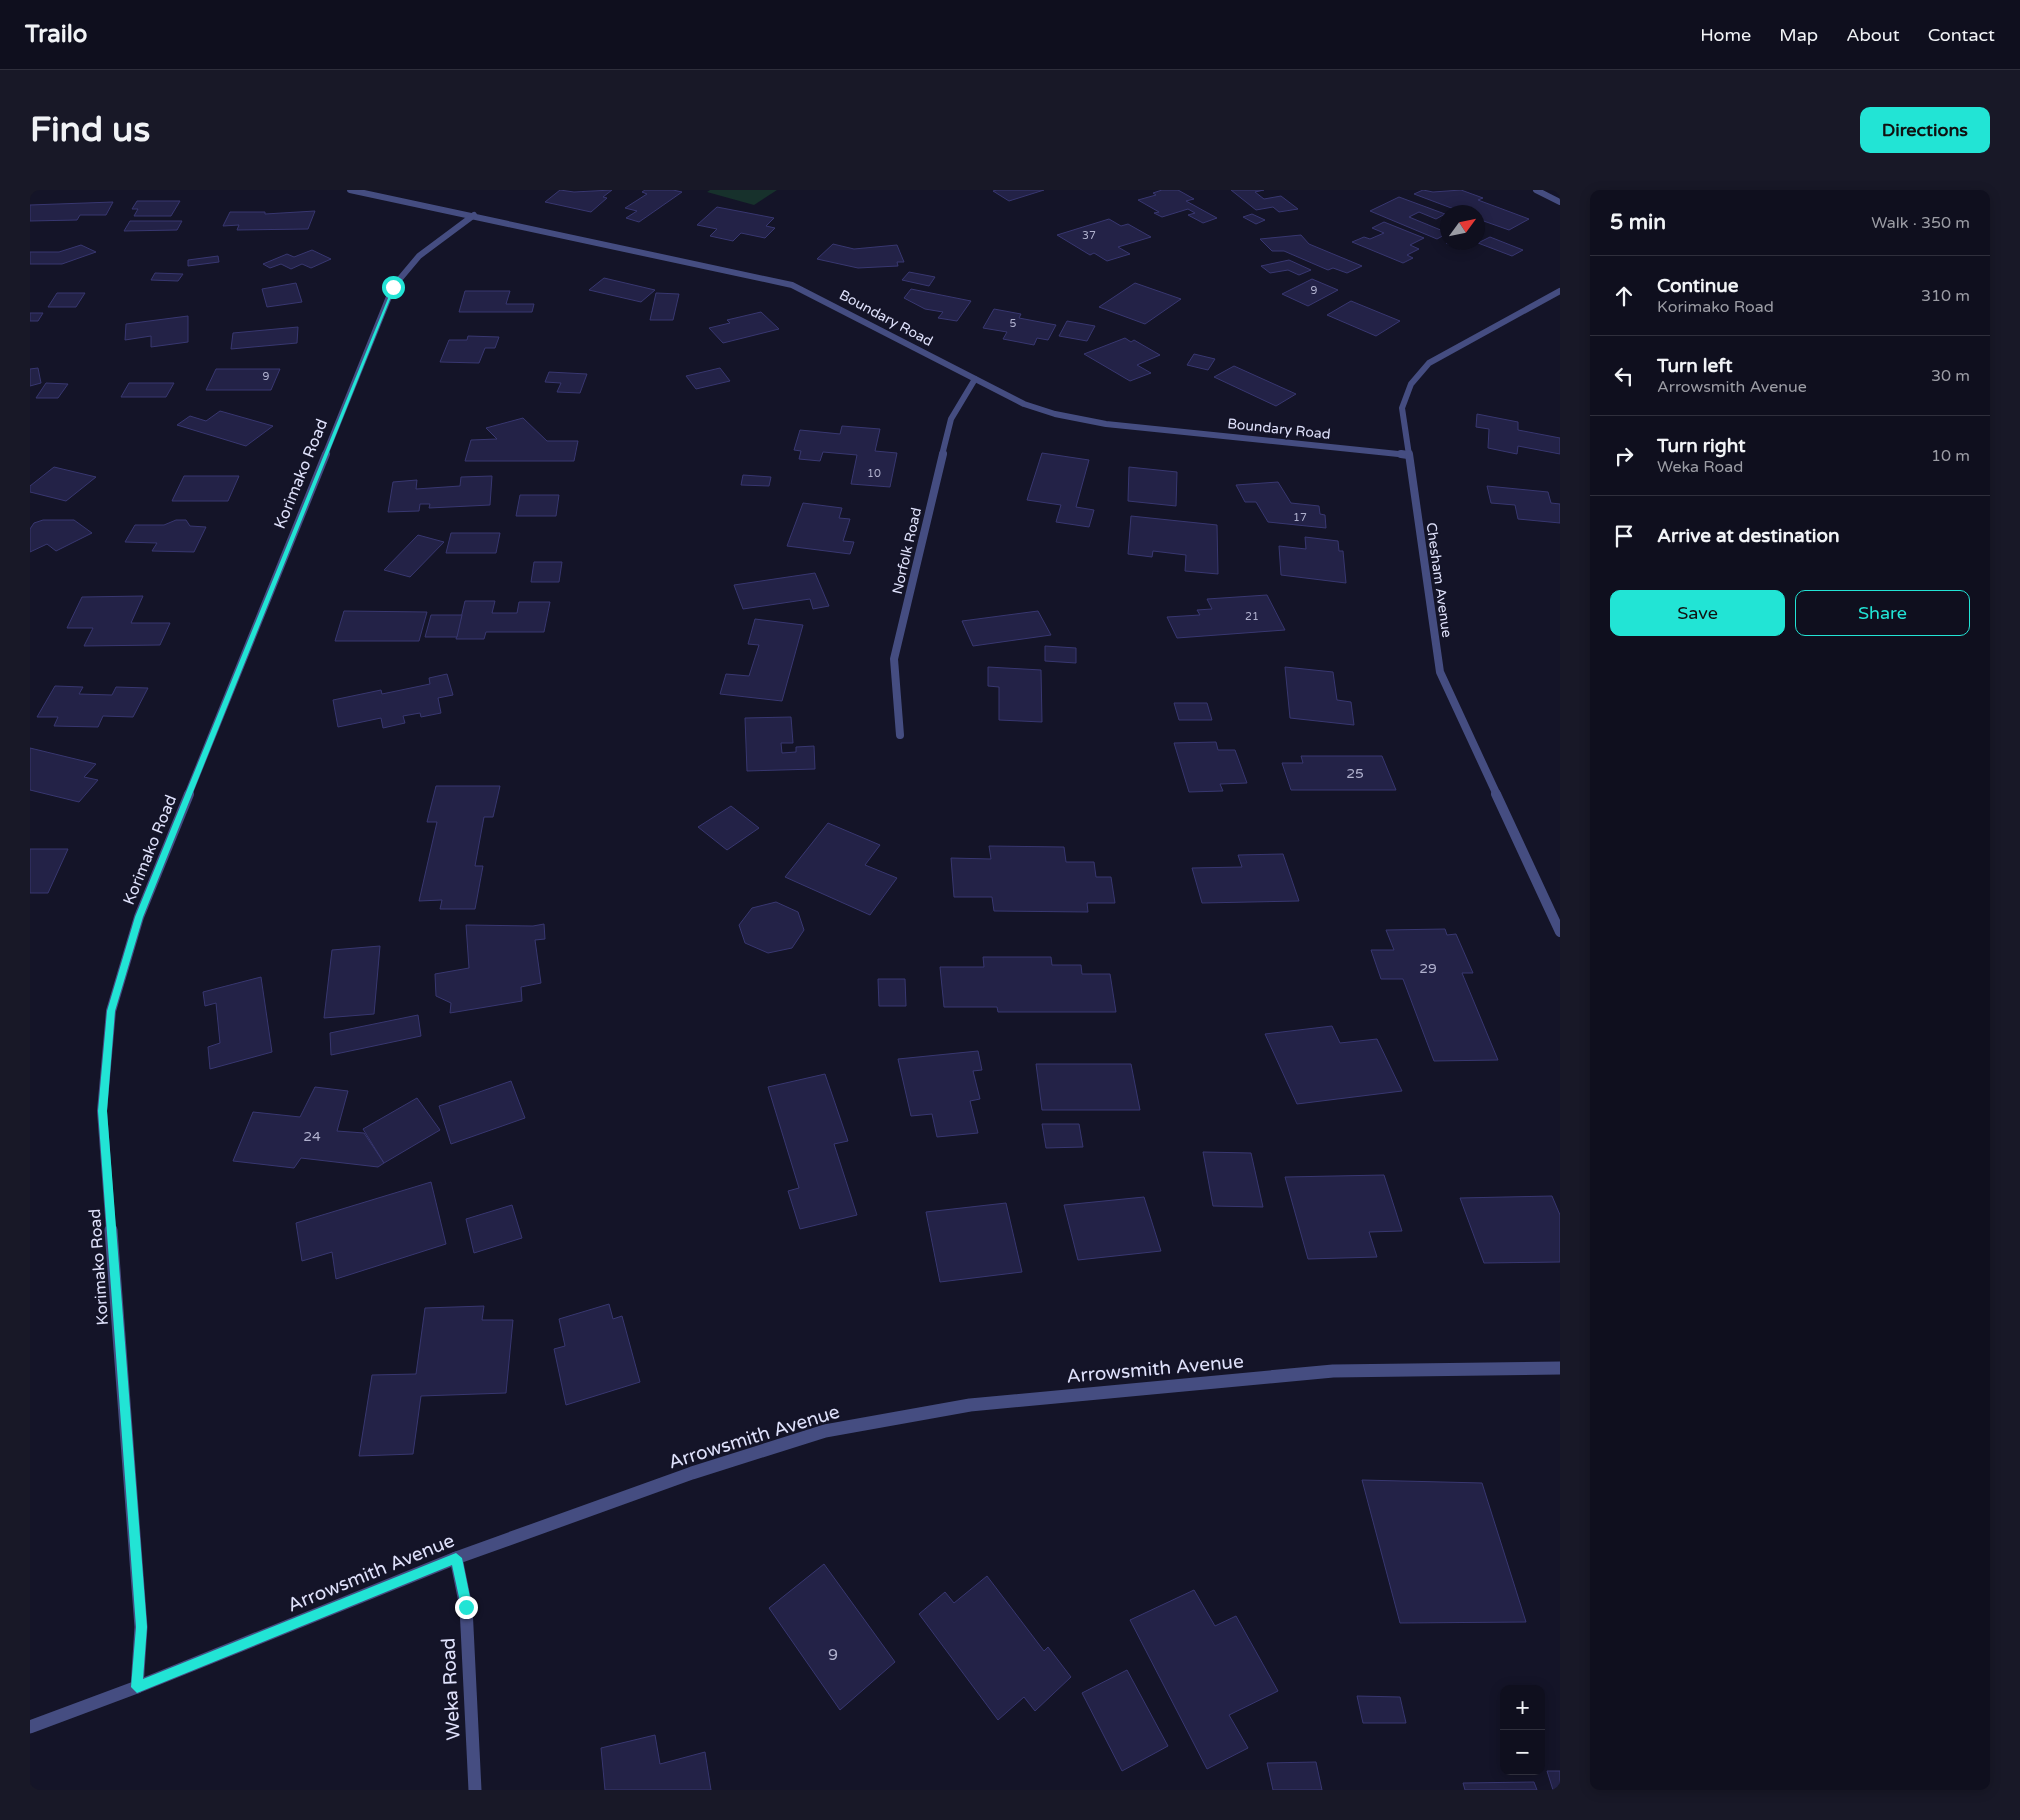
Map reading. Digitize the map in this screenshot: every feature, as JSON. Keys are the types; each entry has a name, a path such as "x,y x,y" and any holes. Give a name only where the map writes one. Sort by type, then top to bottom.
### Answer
{"street":[{"name":"Boundary Road","path":"350,190 474,215 792,285 815,294 1024,404 1054,414 1106,424 1408,455"},
{"path":"1536,190 1560,202"},
{"name":"Korimako Road","path":"137,1687 141,1627 102,1111 111,1011 139,917 393,287 400,274 416,256 474,215"},
{"name":"Chesham Avenue","path":"1560,291 1429,363 1411,384 1402,408 1440,672 1560,932"},
{"name":"Norfolk Road","path":"900,735 894,659 951,419 975,379"},
{"name":"Arrowsmith Avenue","path":"30,1727 137,1687 456,1558 692,1473 825,1431 970,1405 1333,1371 1560,1368"},
{"name":"Weka Road","path":"456,1558 466,1607 475,1790"}],"green space":[{"path":"710,190 777,190 754,205 707,192"}],"building":[{"path":"560,190 574,192 612,190 603,197 607,198 591,212 545,202"},
{"path":"645,190 673,190 682,192 639,222 626,218 637,211 625,208 647,194 642,192"},
{"path":"1044,190 1009,201 993,191"},
{"path":"1162,190 1178,190 1194,199 1186,201 1217,218 1203,223 1188,215 1195,213 1188,209 1162,217 1154,213 1159,212 1138,200 1156,195 1153,193"},
{"path":"1231,190 1264,190 1255,192 1264,199 1281,196 1298,209 1279,212 1273,207 1256,210"},
{"path":"1423,190 1433,192 1461,190 1483,198 1478,200 1529,219 1509,230 1485,221 1485,205 1443,205 1414,194"},
{"path":"1399,197 1440,212 1440,217 1436,219 1419,212 1409,217 1440,230 1440,237 1437,239 1370,211"},
{"path":"137,201 180,201 171,216 134,216 138,209 132,209"},
{"path":"113,202 106,215 80,215 77,220 30,221 30,205"},
{"path":"717,207 774,218 766,226 775,228 765,238 741,233 733,241 710,236 717,229 697,225"},
{"path":"315,211 308,229 237,230 239,225 223,226 230,212 265,212 265,214"},
{"path":"1252,214 1265,220 1256,224 1243,217"},
{"path":"1109,219 1121,226 1128,224 1151,237 1118,247 1130,254 1107,261 1094,253 1090,255 1057,235"},
{"path":"130,221 182,221 177,230 124,231"},
{"path":"1384,222 1424,238 1410,245 1419,249 1407,255 1413,258 1403,263 1352,242 1364,237 1370,239 1384,233 1372,228"},
{"path":"1301,235 1309,244 1362,266 1347,273 1333,268 1328,270 1284,251 1272,251 1260,239"},
{"path":"1490,237 1523,250 1512,256 1485,246 1485,240"},
{"path":"833,244 854,249 897,245 904,262 897,262 898,266 858,268 817,259"},
{"path":"81,245 96,252 62,264 30,264 30,252 59,252"},
{"path":"312,250 331,259 311,268 302,264 291,269 281,264 270,268 263,264 287,254 294,257"},
{"path":"218,256 219,262 188,266 188,260"},
{"path":"1289,260 1311,270 1299,275 1288,270 1270,273 1261,266"},
{"path":"909,272 935,277 929,286 902,280"},
{"path":"155,273 183,274 178,281 151,280"},
{"path":"604,278 655,290 641,302 589,290"},
{"path":"1312,279 1338,290 1308,306 1282,294"},
{"path":"296,283 302,302 267,307 262,289"},
{"path":"1135,283 1181,299 1145,324 1099,307"},
{"path":"911,289 971,301 957,321 938,318 943,312 925,309 904,298"},
{"path":"465,291 510,291 506,304 534,304 532,312 459,312"},
{"path":"57,293 85,293 76,307 48,307"},
{"path":"656,293 679,294 673,320 650,320"},
{"path":"1351,301 1400,321 1376,336 1327,315"},
{"path":"994,309 1021,314 1019,318 1056,325 1048,340 1037,338 1034,345 1003,339 1007,332 983,328"},
{"path":"761,312 779,329 723,343 709,328 730,323 727,320"},
{"path":"30,313 43,313 38,321 30,321"},
{"path":"188,316 188,342 151,347 151,336 125,340 126,324"},
{"path":"1067,321 1095,326 1087,341 1059,336"},
{"path":"298,327 297,343 231,349 233,333"},
{"path":"468,336 499,337 495,348 485,348 479,363 440,362 449,340 467,340"},
{"path":"1125,338 1131,342 1134,340 1160,355 1137,365 1151,373 1130,381 1084,354"},
{"path":"1194,354 1215,359 1208,370 1187,365"},
{"path":"1234,366 1296,394 1276,406 1214,377"},
{"path":"38,368 41,383 30,386 30,369"},
{"path":"720,368 730,381 696,389 686,376"},
{"path":"216,369 280,369 271,390 206,390"},
{"path":"549,372 587,374 580,393 557,392 561,383 545,382"},
{"path":"46,383 68,384 58,398 36,398"},
{"path":"129,383 174,383 166,397 121,397"},
{"path":"220,411 273,426 246,446 177,425 190,416 206,421"},
{"path":"1477,414 1518,422 1518,430 1560,438 1560,454 1518,446 1517,454 1488,448 1489,429 1476,427"},
{"path":"523,418 547,441 578,441 574,461 465,461 471,440 497,439 486,428"},
{"path":"842,426 880,429 875,451 897,453 890,487 851,484 857,455 823,452 820,461 799,459 801,451 794,450 800,430 840,434"},
{"path":"1042,453 1089,460 1076,507 1094,510 1089,527 1056,522 1061,505 1027,500"},
{"path":"54,467 96,477 66,501 30,492 30,486"},
{"path":"1129,467 1177,472 1176,506 1128,501"},
{"path":"743,475 771,477 769,486 741,485"},
{"path":"184,476 239,476 228,501 172,501"},
{"path":"492,476 490,505 429,508 430,504 420,504 419,511 388,512 393,482 417,480 416,489 460,486 461,477"},
{"path":"1278,482 1291,503 1319,506 1320,514 1325,515 1326,528 1268,522 1256,502 1245,502 1236,485"},
{"path":"1487,486 1548,492 1551,503 1560,504 1560,523 1518,519 1515,505 1491,503"},
{"path":"520,495 559,495 556,516 516,516"},
{"path":"803,503 842,508 839,518 850,519 843,541 854,542 850,554 787,546"},
{"path":"1131,516 1217,525 1218,574 1185,571 1186,555 1153,551 1152,557 1128,554"},
{"path":"43,520 74,520 92,533 56,551 47,544 30,552 30,529 34,523"},
{"path":"176,520 186,520 190,526 206,527 194,552 152,551 157,543 125,542 135,525 164,525"},
{"path":"451,533 500,533 496,553 446,553"},
{"path":"418,535 444,542 410,577 384,570"},
{"path":"1305,537 1338,541 1339,551 1343,551 1346,583 1281,575 1279,546 1306,549"},
{"path":"534,562 562,562 559,582 531,582"},
{"path":"815,573 829,606 813,609 810,599 743,609 734,585"},
{"path":"1267,595 1285,630 1177,638 1167,617 1200,615 1197,610 1212,609 1207,599"},
{"path":"143,596 131,623 170,623 160,645 84,646 93,628 67,628 82,597"},
{"path":"465,601 495,601 492,613 517,613 519,602 550,602 544,632 486,632 484,639 456,639"},
{"path":"344,611 427,612 419,641 335,641"},
{"path":"1038,611 1051,635 973,646 962,621"},
{"path":"431,615 462,615 457,637 425,637"},
{"path":"755,619 803,625 782,701 720,694 726,674 749,676 759,645 748,644"},
{"path":"1045,646 1076,648 1076,663 1045,661"},
{"path":"988,667 1041,670 1042,722 999,720 999,687 988,686"},
{"path":"1285,667 1333,672 1337,700 1351,702 1354,725 1290,718"},
{"path":"447,674 453,695 438,698 441,713 421,717 420,713 403,716 405,723 383,728 381,718 338,727 333,700 381,690 382,694 430,684 429,678"},
{"path":"55,686 83,687 79,694 112,695 116,687 148,688 133,717 103,716 98,727 54,726 58,717 37,717"},
{"path":"1174,703 1207,703 1212,720 1179,720"},
{"path":"791,717 793,743 781,743 782,753 796,752 796,747 814,746 815,769 747,771 745,718"},
{"path":"1216,742 1218,750 1235,750 1247,783 1220,784 1223,791 1189,792 1174,743"},
{"path":"30,748 96,764 84,777 98,780 79,802 30,790"},
{"path":"1301,756 1382,756 1396,790 1291,790 1282,763 1303,763"},
{"path":"436,786 500,786 493,817 484,817 475,866 483,866 475,909 440,909 442,900 419,901 437,822 427,822"},
{"path":"731,806 759,828 727,850 698,827"},
{"path":"828,823 880,845 865,865 897,878 870,915 785,877"},
{"path":"989,846 1064,847 1066,862 1094,862 1096,877 1111,877 1115,903 1087,903 1088,912 994,911 992,897 954,897 951,858 991,859"},
{"path":"30,849 68,849 48,893 30,893"},
{"path":"1283,854 1299,901 1202,903 1192,868 1242,867 1238,855"},
{"path":"776,902 798,912 804,930 792,948 768,953 745,943 739,925 752,908"},
{"path":"544,924 545,939 535,940 541,983 521,987 522,1001 450,1013 451,1003 436,996 435,974 469,968 466,925 533,926"},
{"path":"1445,929 1447,935 1456,934 1473,973 1462,973 1498,1060 1434,1061 1403,979 1381,979 1371,950 1394,950 1386,930"},
{"path":"380,946 374,1014 324,1018 332,950"},
{"path":"983,957 1051,957 1052,965 1081,965 1082,974 1110,974 1116,1012 998,1012 997,1007 944,1007 940,967 984,967"},
{"path":"261,977 272,1052 210,1069 208,1047 220,1043 216,1003 205,1006 203,992"},
{"path":"878,979 905,979 906,1006 879,1006"},
{"path":"418,1015 421,1036 331,1055 330,1033"},
{"path":"1332,1026 1340,1043 1377,1039 1402,1091 1297,1104 1265,1034"},
{"path":"978,1051 982,1070 973,1071 980,1099 970,1101 978,1133 937,1137 932,1114 911,1116 898,1059"},
{"path":"1036,1064 1131,1064 1140,1110 1042,1110"},
{"path":"825,1074 848,1141 834,1144 857,1215 800,1229 788,1191 799,1188 768,1087"},
{"path":"511,1081 525,1118 451,1144 439,1106"},
{"path":"315,1087 348,1091 337,1131 364,1133 384,1163 378,1167 301,1158 294,1168 233,1161 253,1112 300,1117"},
{"path":"417,1098 440,1130 384,1163 363,1129"},
{"path":"1042,1124 1079,1124 1083,1147 1046,1148"},
{"path":"1203,1152 1251,1153 1263,1207 1213,1206"},
{"path":"1384,1175 1402,1231 1369,1232 1377,1257 1308,1259 1285,1177"},
{"path":"431,1182 446,1244 336,1279 332,1252 302,1261 296,1223"},
{"path":"1552,1196 1560,1215 1560,1262 1484,1263 1460,1198"},
{"path":"1144,1197 1161,1251 1078,1260 1064,1205"},
{"path":"1006,1203 1022,1272 940,1282 926,1212"},
{"path":"512,1205 522,1238 474,1253 466,1219"},
{"path":"609,1304 613,1319 622,1316 640,1382 566,1405 554,1349 565,1346 559,1319"},
{"path":"484,1306 482,1320 513,1320 506,1393 421,1396 413,1454 359,1456 372,1375 416,1374 425,1308"},
{"path":"1362,1480 1482,1483 1526,1622 1400,1623"},
{"path":"824,1564 895,1662 840,1710 769,1608"},
{"path":"987,1576 1044,1651 1048,1647 1071,1677 1035,1711 1024,1697 998,1720 919,1614 945,1592 954,1603"},
{"path":"1194,1590 1215,1626 1236,1616 1278,1691 1229,1715 1248,1748 1207,1769 1130,1620"},
{"path":"1127,1670 1168,1746 1122,1771 1082,1693"},
{"path":"1357,1696 1400,1697 1406,1723 1363,1723"},
{"path":"655,1735 660,1764 705,1752 711,1790 605,1790 601,1748"},
{"path":"1316,1762 1322,1790 1273,1790 1267,1763"},
{"path":"1547,1771 1560,1771 1560,1790 1553,1790"},
{"path":"1534,1782 1537,1790 1465,1790 1463,1783"}],"route":[{"path":"393,287 139,917 111,1011 102,1111 141,1627 137,1687 456,1558 466,1607"}]}
